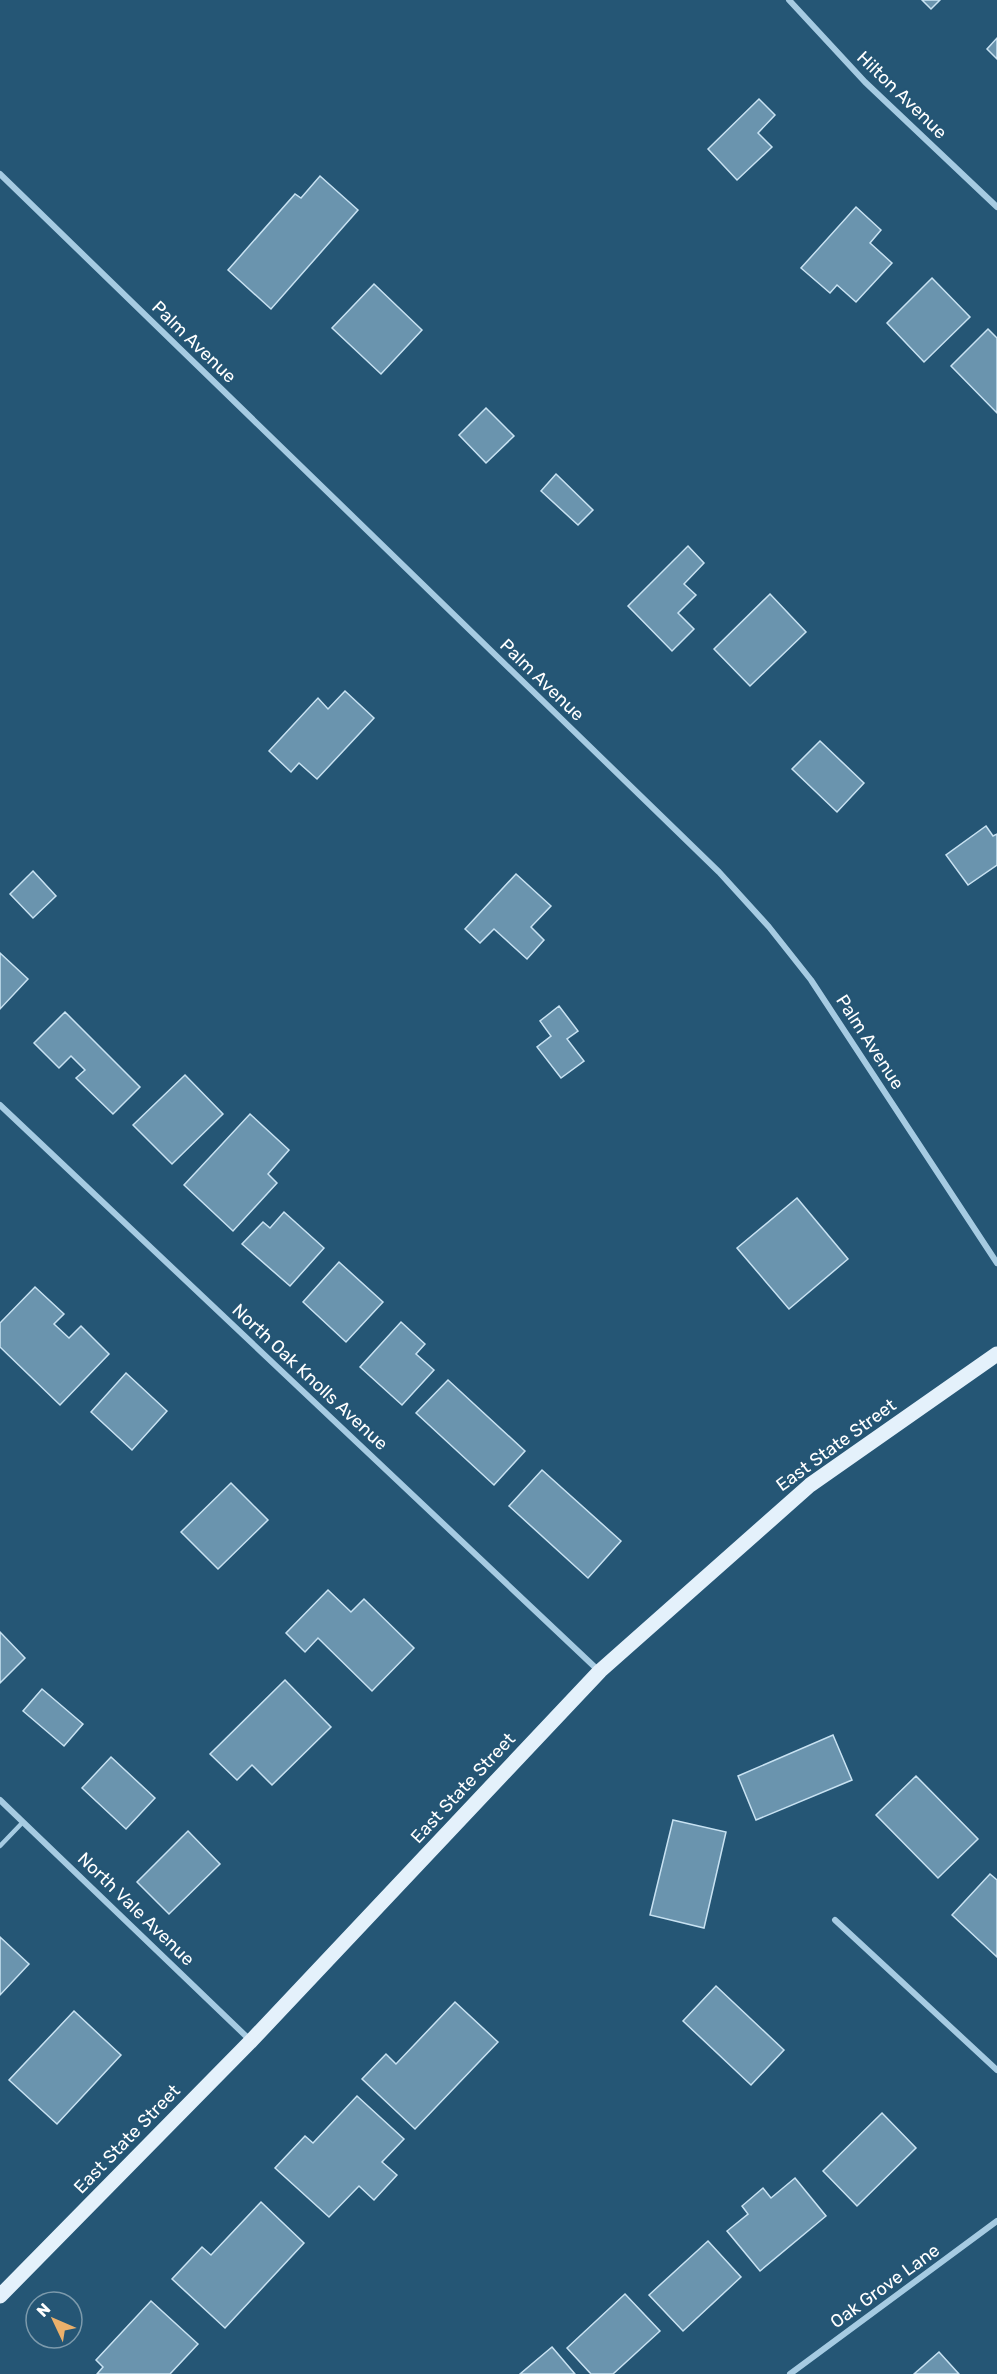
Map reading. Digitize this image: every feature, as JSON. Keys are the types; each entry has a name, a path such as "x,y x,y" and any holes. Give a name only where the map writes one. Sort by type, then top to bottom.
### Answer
{"main road":[{"name":"East State Street","path":"0,2296 250,2041 600,1671 810,1485 997,1354"}],"street":[{"name":"Hilton Avenue","path":"789,0 865,82 997,207"},
{"name":"Palm Avenue","path":"0,174 733,888 811,980 997,1263"},
{"name":"North Oak Knolls Avenue","path":"0,1105 600,1671"},
{"name":"North Vale Avenue","path":"0,1800 250,2041"},
{"path":"835,1920 997,2070"},
{"name":"Oak Grove Lane","path":"790,2374 997,2221"}],"lane":[{"path":"0,1846 23,1822"}],"building":[{"path":"922,0 940,0 931,9"},
{"path":"997,38 997,59 987,49"},
{"path":"759,99 775,115 758,133 772,147 737,180 708,149"},
{"path":"320,176 358,210 271,309 228,270 295,194 301,198"},
{"path":"856,207 881,230 870,243 892,263 856,302 837,285 830,293 801,268"},
{"path":"932,278 970,317 924,362 887,323"},
{"path":"374,284 422,330 381,374 332,328"},
{"path":"988,329 997,338 997,413 951,366"},
{"path":"486,408 514,436 486,463 459,435"},
{"path":"556,474 593,510 578,525 541,491"},
{"path":"688,546 704,563 684,584 696,595 678,613 694,629 672,651 628,606"},
{"path":"770,594 806,632 750,686 714,649"},
{"path":"345,691 374,718 317,779 299,763 291,772 269,751 318,698 328,709"},
{"path":"820,741 864,783 837,812 792,769"},
{"path":"986,826 993,836 997,834 997,865 968,885 946,855"},
{"path":"33,871 56,896 33,918 10,894"},
{"path":"516,874 551,906 531,927 544,940 527,959 494,929 480,943 465,929"},
{"path":"0,953 28,979 0,1009"},
{"path":"559,1006 578,1031 567,1039 584,1061 561,1078 537,1047 551,1036 540,1021"},
{"path":"65,1012 140,1087 113,1114 76,1078 85,1070 71,1056 59,1068 34,1043"},
{"path":"185,1075 223,1114 172,1164 133,1125"},
{"path":"250,1114 289,1150 268,1174 277,1183 233,1231 184,1185"},
{"path":"797,1198 848,1259 789,1309 737,1248"},
{"path":"284,1212 324,1248 290,1286 242,1244 263,1222 270,1228"},
{"path":"339,1262 383,1302 346,1342 303,1302"},
{"path":"35,1287 64,1314 54,1324 69,1338 81,1326 109,1354 60,1405 0,1347 0,1323"},
{"path":"401,1322 425,1344 416,1354 434,1370 402,1405 360,1367"},
{"path":"126,1373 167,1411 132,1450 91,1412"},
{"path":"448,1380 525,1451 494,1485 416,1413"},
{"path":"542,1470 621,1541 588,1578 509,1506"},
{"path":"231,1483 268,1520 218,1569 181,1532"},
{"path":"328,1590 351,1612 364,1599 414,1648 372,1691 318,1638 305,1652 286,1633"},
{"path":"0,1632 25,1658 0,1683"},
{"path":"285,1680 331,1727 272,1785 252,1765 237,1780 210,1754"},
{"path":"42,1689 83,1724 64,1746 23,1711"},
{"path":"833,1735 852,1780 756,1820 738,1776"},
{"path":"111,1757 155,1798 126,1829 82,1788"},
{"path":"916,1776 978,1839 938,1878 876,1815"},
{"path":"673,1820 726,1832 704,1928 650,1915"},
{"path":"188,1831 220,1864 169,1914 137,1882"},
{"path":"990,1874 997,1880 997,1957 952,1915"},
{"path":"0,1937 29,1964 0,1995"},
{"path":"716,1986 784,2050 751,2085 683,2021"},
{"path":"455,2002 498,2042 415,2129 362,2079 386,2054 396,2064"},
{"path":"74,2011 121,2055 57,2124 9,2080"},
{"path":"357,2096 404,2139 382,2162 397,2175 374,2200 359,2186 329,2217 275,2168 305,2136 313,2143"},
{"path":"882,2113 916,2148 857,2206 823,2171"},
{"path":"795,2178 826,2216 760,2271 727,2231 748,2214 742,2206 763,2188 771,2198"},
{"path":"261,2202 304,2243 225,2328 172,2279 202,2247 211,2255"},
{"path":"708,2241 741,2277 683,2331 649,2295"},
{"path":"625,2294 660,2331 613,2374 591,2374 567,2348"},
{"path":"151,2301 198,2344 170,2374 97,2374 103,2367 96,2360"},
{"path":"552,2347 575,2374 520,2374"},
{"path":"939,2352 959,2374 914,2374"}]}
